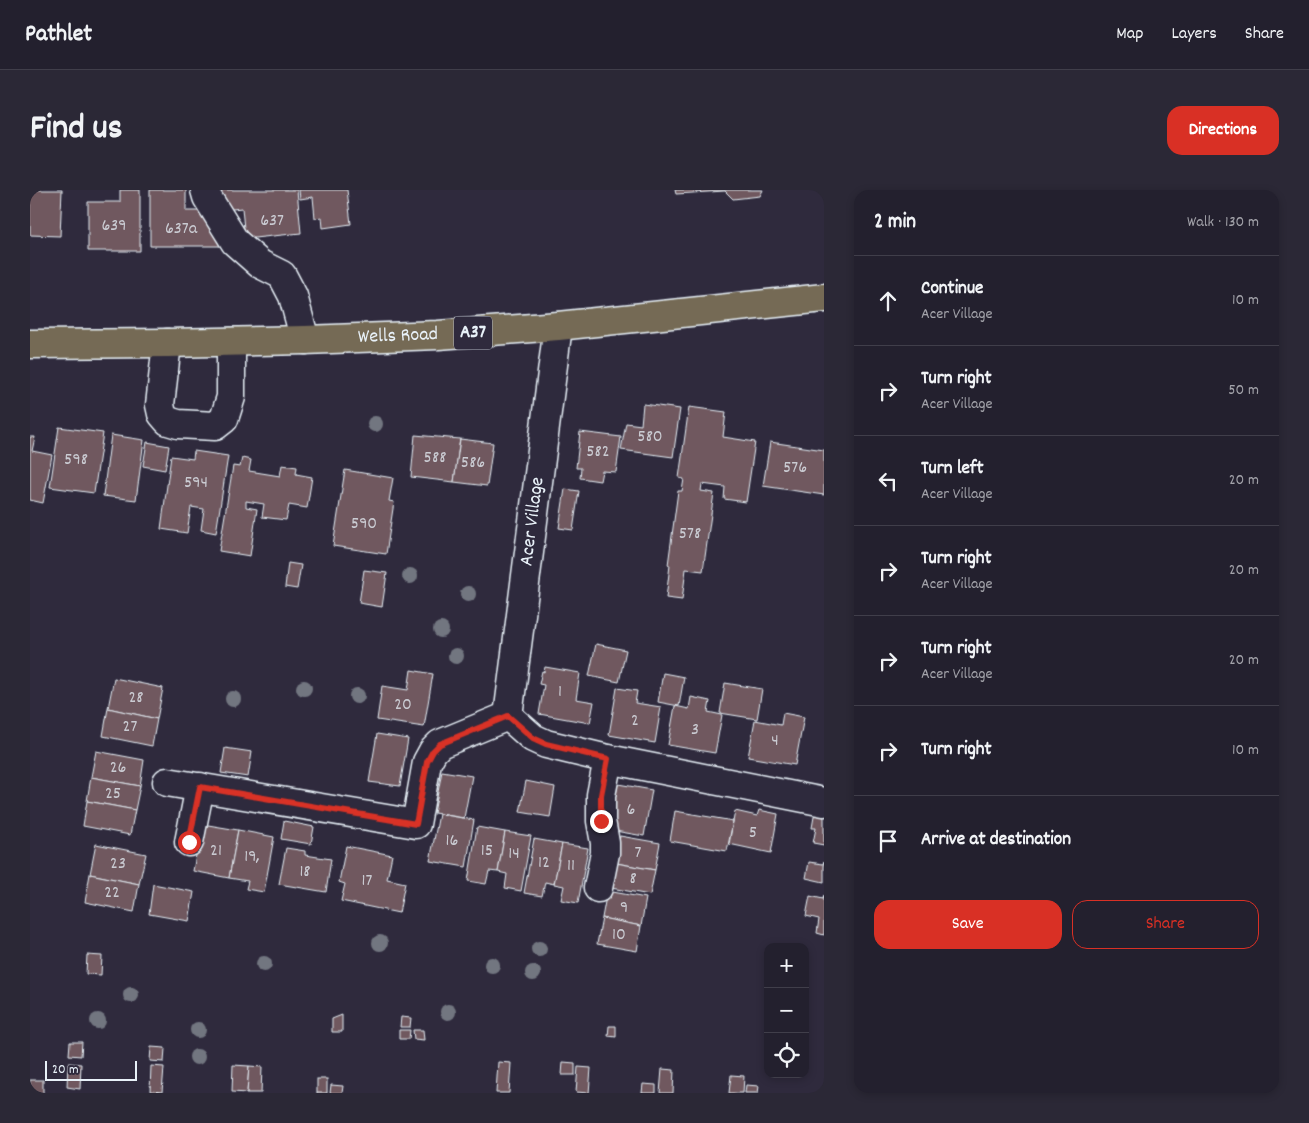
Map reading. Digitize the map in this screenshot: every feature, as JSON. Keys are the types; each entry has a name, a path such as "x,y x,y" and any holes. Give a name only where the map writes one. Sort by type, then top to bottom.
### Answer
{"highway":[{"name":"Wells Road","path":"30,344 231,342 438,335 558,326 824,298"}],"street":[{"path":"205,190 207,197 235,242 260,264 282,275 293,296 304,340"},
{"name":"Acer Village","path":"508,716 558,326"},
{"path":"167,343 160,404 162,414 168,421 178,424 215,426 224,419 230,397 231,342"},
{"path":"167,782 416,824 427,762 433,751 440,744 508,716 533,738 546,744 608,759 824,802"},
{"path":"598,888 605,843 601,821 601,795 608,759"},
{"path":"189,842 200,787"}],"building":[{"path":"33,190 62,190 60,236 30,235 30,192 33,192"},
{"path":"120,190 140,190 140,251 88,251 88,202 120,202"},
{"path":"150,190 186,190 186,211 202,211 223,246 150,246"},
{"path":"221,190 297,190 301,233 245,239 242,208 223,210"},
{"path":"299,190 347,190 351,224 323,228 322,217 315,218 313,197 300,199"},
{"path":"675,190 763,190 760,196 733,199 725,191 676,194"},
{"path":"643,404 680,409 673,457 621,450 626,423 641,425"},
{"path":"689,407 726,412 723,437 755,442 746,502 724,499 725,487 702,484 701,491 714,493 703,571 686,569 682,600 666,598 670,565 668,565 678,491 682,491 684,479 679,478"},
{"path":"59,427 103,433 94,493 50,487"},
{"path":"580,432 621,437 616,472 602,471 600,481 580,478 581,468 576,468"},
{"path":"111,435 144,440 136,500 103,496"},
{"path":"415,435 460,439 454,482 411,477"},
{"path":"30,437 35,437 32,451 52,455 43,503 30,500"},
{"path":"460,439 493,443 487,486 454,482"},
{"path":"147,442 169,446 165,470 143,466"},
{"path":"770,442 824,450 824,495 763,486"},
{"path":"194,451 228,456 216,533 201,530 204,509 191,507 187,533 161,529 171,456 193,459"},
{"path":"242,458 251,460 249,471 280,476 282,465 297,467 296,474 312,477 307,508 289,505 286,520 262,517 264,504 246,501 246,507 257,509 250,556 219,551 233,466 240,467"},
{"path":"345,470 393,478 389,501 394,502 386,554 333,546"},
{"path":"565,489 579,491 573,530 559,528"},
{"path":"288,563 301,565 297,589 285,587"},
{"path":"364,570 387,573 382,607 359,603"},
{"path":"596,644 626,650 619,682 589,676"},
{"path":"545,667 580,673 576,699 594,702 590,723 539,714 544,685 539,684"},
{"path":"411,670 433,674 424,727 377,720 382,686 408,690"},
{"path":"663,673 684,677 679,706 658,702"},
{"path":"114,678 163,688 157,719 108,708"},
{"path":"725,683 762,689 757,719 720,713"},
{"path":"617,688 637,691 635,703 661,707 655,743 609,735"},
{"path":"691,697 710,701 708,712 722,715 715,753 668,745 675,706 689,709"},
{"path":"108,708 157,719 152,746 103,736"},
{"path":"783,713 804,717 795,765 748,757 755,720 781,725"},
{"path":"377,734 408,739 400,786 369,782"},
{"path":"225,748 252,752 248,777 221,773"},
{"path":"96,751 144,760 140,786 91,777"},
{"path":"442,771 472,776 464,818 434,813"},
{"path":"91,777 140,786 135,810 87,801"},
{"path":"526,781 555,787 550,817 520,812"},
{"path":"618,784 652,790 644,836 609,830"},
{"path":"87,801 135,810 130,835 83,826"},
{"path":"759,810 778,814 771,853 729,844 735,811 757,816"},
{"path":"675,811 733,821 727,851 670,841"},
{"path":"815,811 824,812 824,845 813,843 816,828 812,828"},
{"path":"439,814 474,820 466,867 430,861"},
{"path":"284,821 314,827 311,844 281,839"},
{"path":"202,824 238,830 229,878 193,871"},
{"path":"477,827 505,832 498,872 489,871 486,884 468,881"},
{"path":"238,830 274,837 264,892 246,889 248,881 229,878"},
{"path":"505,832 531,836 521,891 505,888 507,874 498,872"},
{"path":"620,836 660,843 655,870 616,863"},
{"path":"534,839 562,844 554,884 545,882 542,896 524,893"},
{"path":"96,844 146,854 139,884 90,874"},
{"path":"562,844 588,848 578,903 561,900 564,886 554,884"},
{"path":"346,846 392,855 387,879 405,883 399,913 341,901 345,884 339,882"},
{"path":"286,848 305,851 305,855 331,859 326,892 279,884"},
{"path":"824,861 824,882 806,878 809,862 823,864"},
{"path":"616,863 655,870 650,895 611,888"},
{"path":"90,874 139,884 134,912 85,902"},
{"path":"153,884 194,892 189,921 149,914"},
{"path":"607,891 646,898 641,926 602,918"},
{"path":"824,895 824,935 817,933 819,919 806,916 810,896 823,899"},
{"path":"602,918 641,926 637,951 597,944"},
{"path":"87,955 102,956 101,975 86,974"},
{"path":"342,1015 342,1032 332,1032 332,1019"},
{"path":"401,1017 411,1018 410,1027 400,1027"},
{"path":"609,1026 616,1026 616,1037 608,1036"},
{"path":"399,1030 410,1030 409,1039 399,1039"},
{"path":"413,1030 423,1030 424,1040 414,1039"},
{"path":"70,1042 82,1042 81,1056 69,1055"},
{"path":"151,1047 165,1048 164,1062 150,1061"},
{"path":"498,1062 511,1063 509,1093 496,1093"},
{"path":"563,1062 575,1063 575,1075 562,1075"},
{"path":"68,1063 81,1064 80,1089 67,1087"},
{"path":"233,1065 249,1066 247,1093 232,1092"},
{"path":"151,1066 164,1067 162,1092 150,1091"},
{"path":"249,1066 262,1067 261,1093 247,1093"},
{"path":"578,1067 591,1068 589,1093 576,1092"},
{"path":"662,1069 674,1070 673,1093 660,1093"},
{"path":"731,1075 744,1076 743,1093 729,1093"},
{"path":"317,1079 327,1079 327,1093 317,1093"},
{"path":"30,1080 43,1080 43,1093 30,1093"},
{"path":"643,1084 656,1085 656,1093 642,1093"},
{"path":"331,1085 343,1086 342,1093 330,1093"},
{"path":"746,1085 759,1086 758,1093 745,1093"}],"route":[{"path":"189,842 200,787 416,824 427,762 433,751 440,744 508,716 533,738 546,744 608,759 601,795 601,821"}]}
